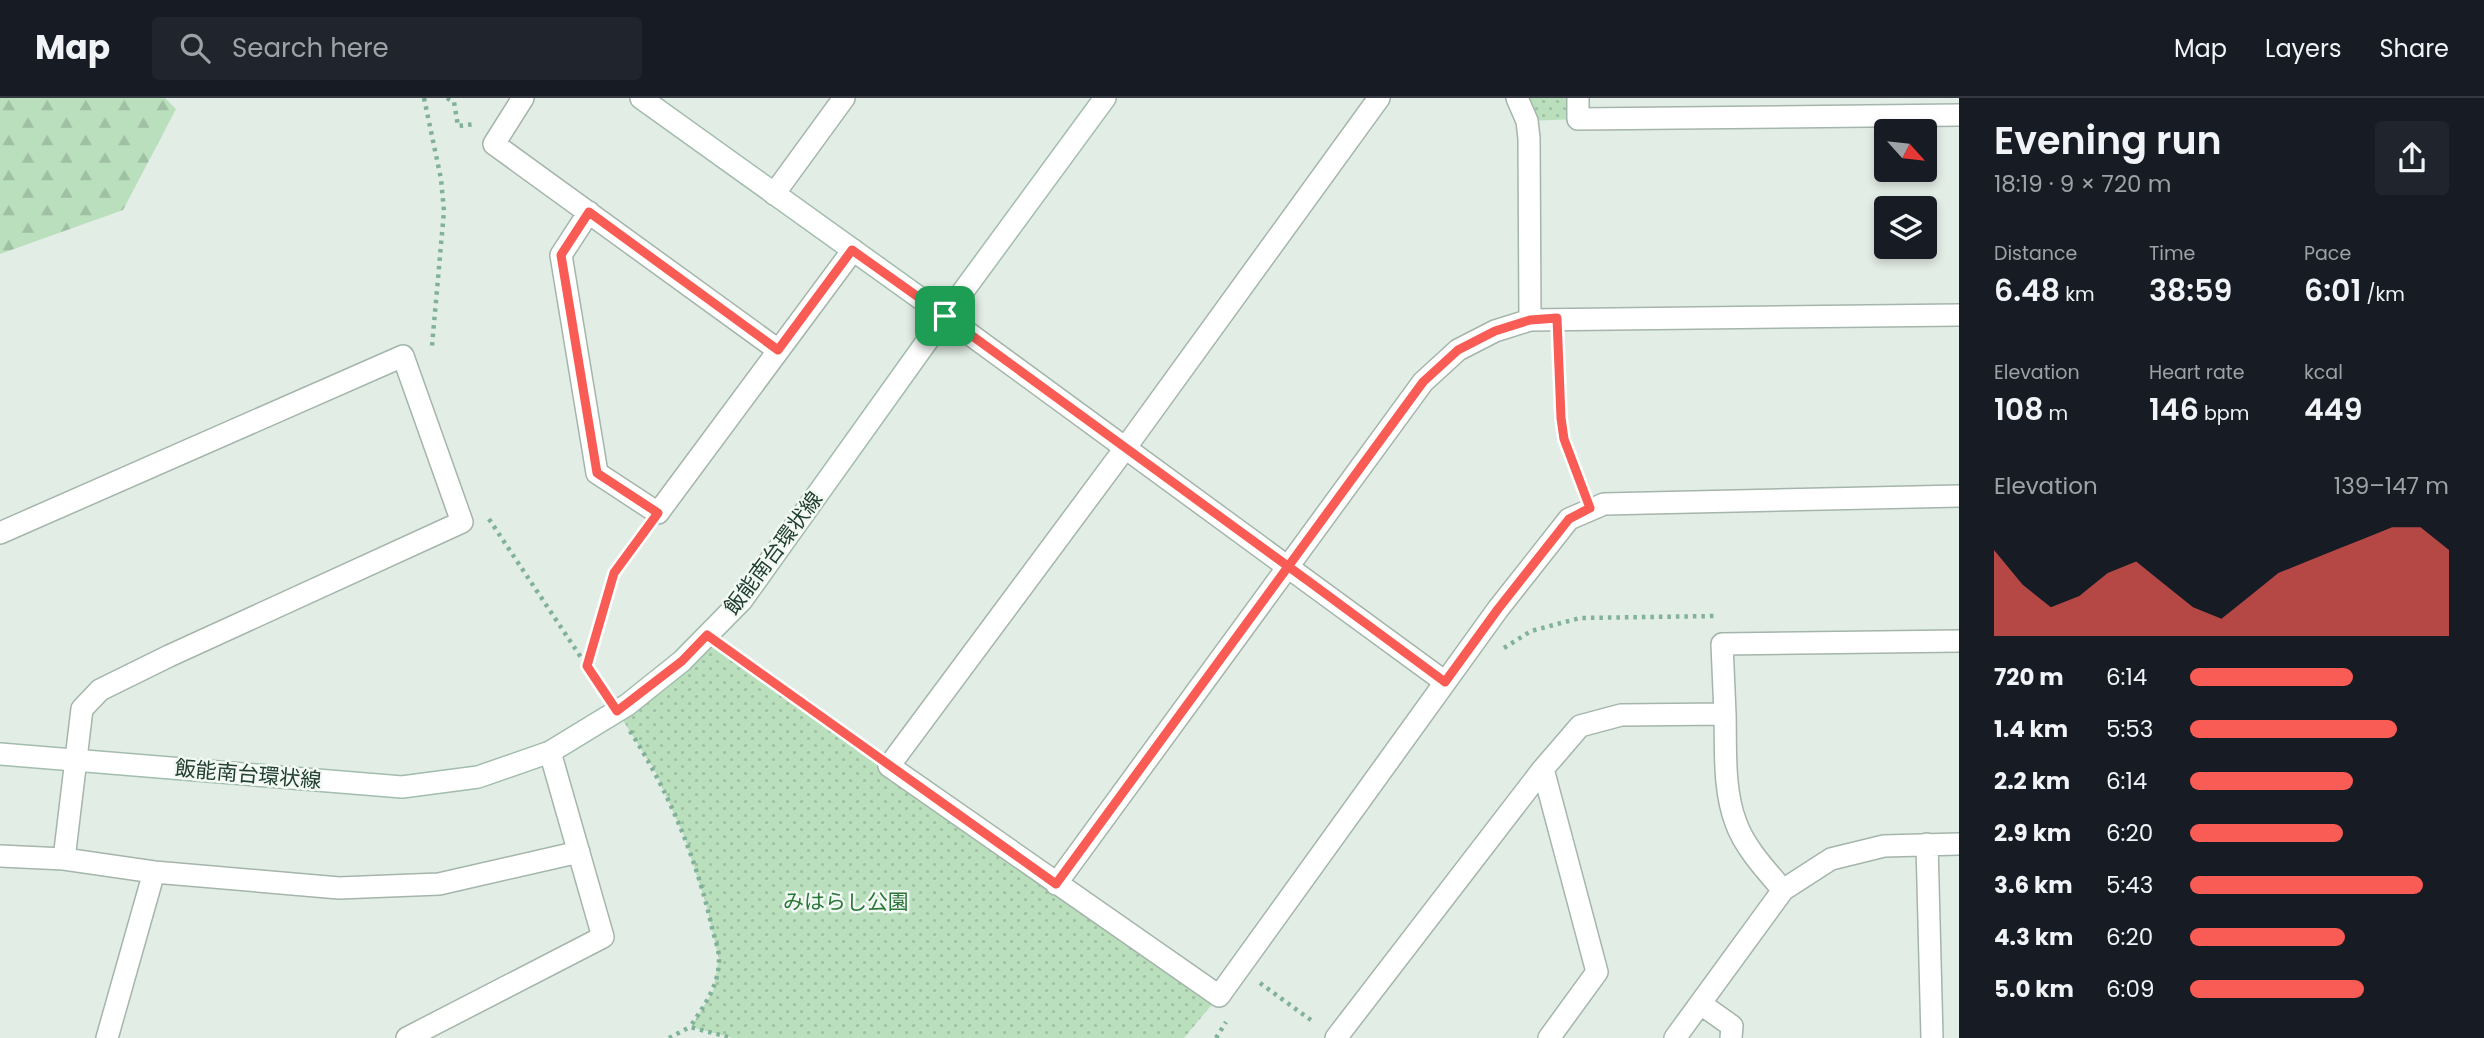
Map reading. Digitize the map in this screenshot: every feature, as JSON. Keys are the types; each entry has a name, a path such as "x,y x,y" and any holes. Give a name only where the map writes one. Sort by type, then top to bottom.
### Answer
{"street":[{"path":"523,98 494,144 778,350"},
{"path":"641,98 1126,447 1445,682"},
{"path":"774,194 844,98"},
{"name":"飯能南台環状線","path":"0,754 402,787 478,777 550,752 617,711 682,661 742,600 1105,98"},
{"path":"1379,98 1126,447 889,766 1219,996 1498,609 1569,519 1604,504 1959,496"},
{"path":"1517,98 1527,121 1529,138 1530,320"},
{"path":"1578,98 1578,120 1959,115"},
{"path":"589,212 561,255 597,473 658,513 852,250"},
{"path":"1056,884 1423,382 1458,350 1495,331 1530,320 1557,318 1959,316"},
{"path":"0,533 403,356 462,522 100,690 82,709 64,859"},
{"path":"1783,890 1755,858 1736,824 1727,787 1723,644 1959,641"},
{"path":"1331,1034 1580,726 1621,715 1725,714"},
{"path":"407,1038 603,937 550,752"},
{"path":"1543,769 1597,972 1549,1038"},
{"path":"1927,844 1932,1038"},
{"path":"1675,1038 1783,890 1831,859 1884,846 1959,844"},
{"path":"0,856 64,859 154,872 339,888 439,884 579,852"},
{"path":"107,1038 154,872"},
{"path":"1701,1004 1732,1026 1731,1038"}],"path":[{"path":"424,98 441,179 444,211 432,346"},
{"path":"447,98 454,102 458,126 483,124 501,133"},
{"path":"1557,318 1564,439 1590,508"},
{"path":"587,666 614,573 658,513"},
{"path":"486,514 655,771 684,836 709,915 719,959 713,991 690,1027 669,1038"},
{"path":"707,635 889,766"},
{"path":"1254,978 1331,1034"},
{"path":"690,1027 732,1038"}],"green space":[{"path":"0,98 165,98 176,109 123,210 0,254"},
{"path":"1517,98 1578,98 1578,119 1527,121"},
{"name":"みはらし公園","path":"707,635 889,766 1219,996 1184,1038 733,1038 691,1027 713,991 719,959 706,904 684,836 655,771 617,711"}],"route":[{"path":"945,316 852,250 778,350 589,212 561,255 597,473 658,513 614,573 587,666 617,711 682,661 707,635 1056,884 1288,565 1423,382 1458,350 1495,331 1530,320 1557,318 1564,439 1590,508 1569,519 1445,682 1288,565 945,316"}]}
